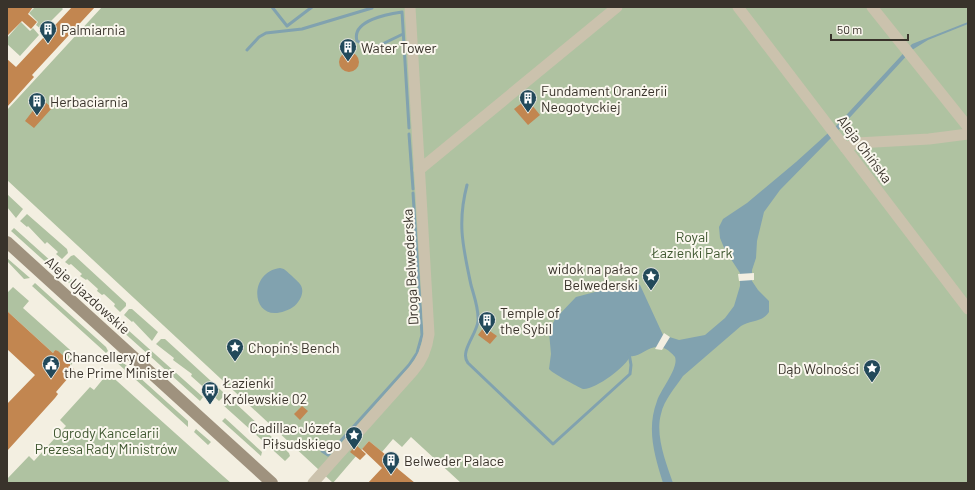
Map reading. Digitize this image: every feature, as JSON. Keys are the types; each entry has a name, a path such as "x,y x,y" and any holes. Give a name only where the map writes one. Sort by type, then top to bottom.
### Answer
{"street":[{"name":"Droga Belwederska","path":"313,483 420,363 426,350 429,334 410,7"},
{"path":"420,170 617,7"},
{"name":"Aleja Chińska","path":"738,7 968,309"},
{"path":"872,7 968,127"},
{"path":"843,144 929,139 968,134"},
{"name":"Aleje Ujazdowskie","path":"7,242 272,483"}],"green space":[{"path":"35,7 61,7 63,9 42,30 36,25 38,22 29,13"},
{"name":"Royal Łazienki Park","path":"102,7 968,7 968,483 461,483 411,437 402,447 393,439 382,452 369,441 333,483 7,180 7,110"},
{"path":"21,22 30,31 33,28 39,35 20,56 7,44 7,38"},
{"path":"7,194 23,209 16,218 7,207"},
{"path":"27,214 67,249 68,253 62,259 56,254 58,252 47,242 45,244 28,226 27,227 20,221"},
{"path":"14,228 203,397 200,401 11,231"},
{"path":"74,255 126,303 126,306 120,312 114,306 115,304 104,294 102,295 87,279 86,280 80,276 82,274 71,264 69,265 65,262"},
{"path":"7,258 30,278 24,279 7,261"},
{"path":"35,283 106,347 108,351 106,353 32,286"},
{"path":"13,287 29,301 23,308 78,357 71,365 55,350 53,353 7,311 7,293"},
{"path":"129,309 132,309 158,332 152,341 133,321 132,322 124,315"},
{"path":"161,339 165,339 223,392 224,396 219,401 191,376 192,374 173,360 174,358 156,344"},
{"path":"118,358 188,421 188,427 114,360"},
{"name":"Ogrody Kancelarii Prezesa Rady Ministrów","path":"108,373 231,483 7,483 7,479 29,456 34,461 66,426 60,420 90,387 94,390"},
{"path":"228,400 232,400 289,453 290,456 285,461 223,405"},
{"path":"225,418 262,452 261,456 222,421"},
{"path":"196,429 211,442 208,445 194,432"}],"water":[{"path":"968,22 968,24 928,40 912,50 831,138 780,190 764,212 757,241 756,258 752,270 752,281 758,290 769,301 769,312 764,318 741,326 683,376 667,399 662,409 659,431 662,449 673,483 663,483 653,443 652,422 659,396 672,373 676,362 675,357 668,350 661,347 655,347 635,356 630,356 623,366 610,377 595,386 583,389 560,377 549,369 551,354 549,332 555,319 576,297 610,288 624,281 632,281 640,285 663,335 679,340 705,335 725,318 734,306 740,286 740,273 725,250 720,238 719,227 723,219 747,203 837,125 912,44"},
{"path":"280,268 284,269 299,283 302,287 302,293 298,302 292,308 274,313 265,310 260,304 257,296 258,287 262,278 269,272"}],"pier":[{"path":"754,273 754,280 739,281 738,274"},
{"path":"664,333 670,337 662,350 655,349"}],"building":[{"path":"7,7 33,7 28,14 37,22 31,29 22,21 7,36"},
{"path":"72,7 95,7 32,75 34,77 7,107 7,59 16,67"},
{"name":"Water Tower","path":"349,52 356,55 359,62 356,69 349,72 342,69 339,62 342,55"},
{"name":"Fundament Oranżerii Neogotyckiej","path":"527,99 540,115 528,125 514,109"},
{"name":"Herbaciarnia","path":"44,101 52,108 34,128 25,121 38,104 39,105"},
{"name":"Chancellery of the Prime Minister","path":"7,311 53,353 55,350 58,351 70,362 70,366 75,370 56,392 58,394 55,398 7,451 7,404 35,375 7,349"},
{"name":"Temple of the Sybil","path":"484,327 497,336 490,344 478,335"},
{"path":"302,406 308,411 300,420 294,414"},
{"name":"Belweder Palace","path":"369,441 392,460 398,469 415,483 368,483 382,468 362,449"},
{"path":"356,445 366,454 360,460 350,452"}],"waterway":[{"path":"272,7 287,26 312,7"},
{"path":"247,50 259,37 266,33 302,29 372,8"},
{"path":"402,12 409,128"},
{"path":"372,48 357,41 357,34 360,28 372,19 402,12"},
{"path":"370,50 403,34"},
{"path":"409,134 413,189"},
{"path":"467,185 462,211 462,235 478,316 477,326 467,348 466,359 468,363 553,444 630,374 631,365 629,353"},
{"path":"322,451 328,455 409,365 417,353 422,335 413,193"}],"place":[{"name":"Palmiarnia","path":"48,44"},
{"name":"Water Tower","path":"348,62"},
{"name":"Fundament Oranżerii Neogotyckiej","path":"528,113"},
{"name":"Herbaciarnia","path":"37,116"},
{"name":"widok na pałac Belwederski","path":"651,291"},
{"name":"Temple of the Sybil","path":"487,335"},
{"name":"Chopin's Bench","path":"235,362"},
{"name":"Chancellery of the Prime Minister","path":"51,379"},
{"name":"Dąb Wolności","path":"872,383"},
{"name":"Łazienki Królewskie 02","path":"210,405"},
{"name":"Cadillac Józefa Piłsudskiego","path":"354,450"},
{"name":"Belweder Palace","path":"391,475"}]}
